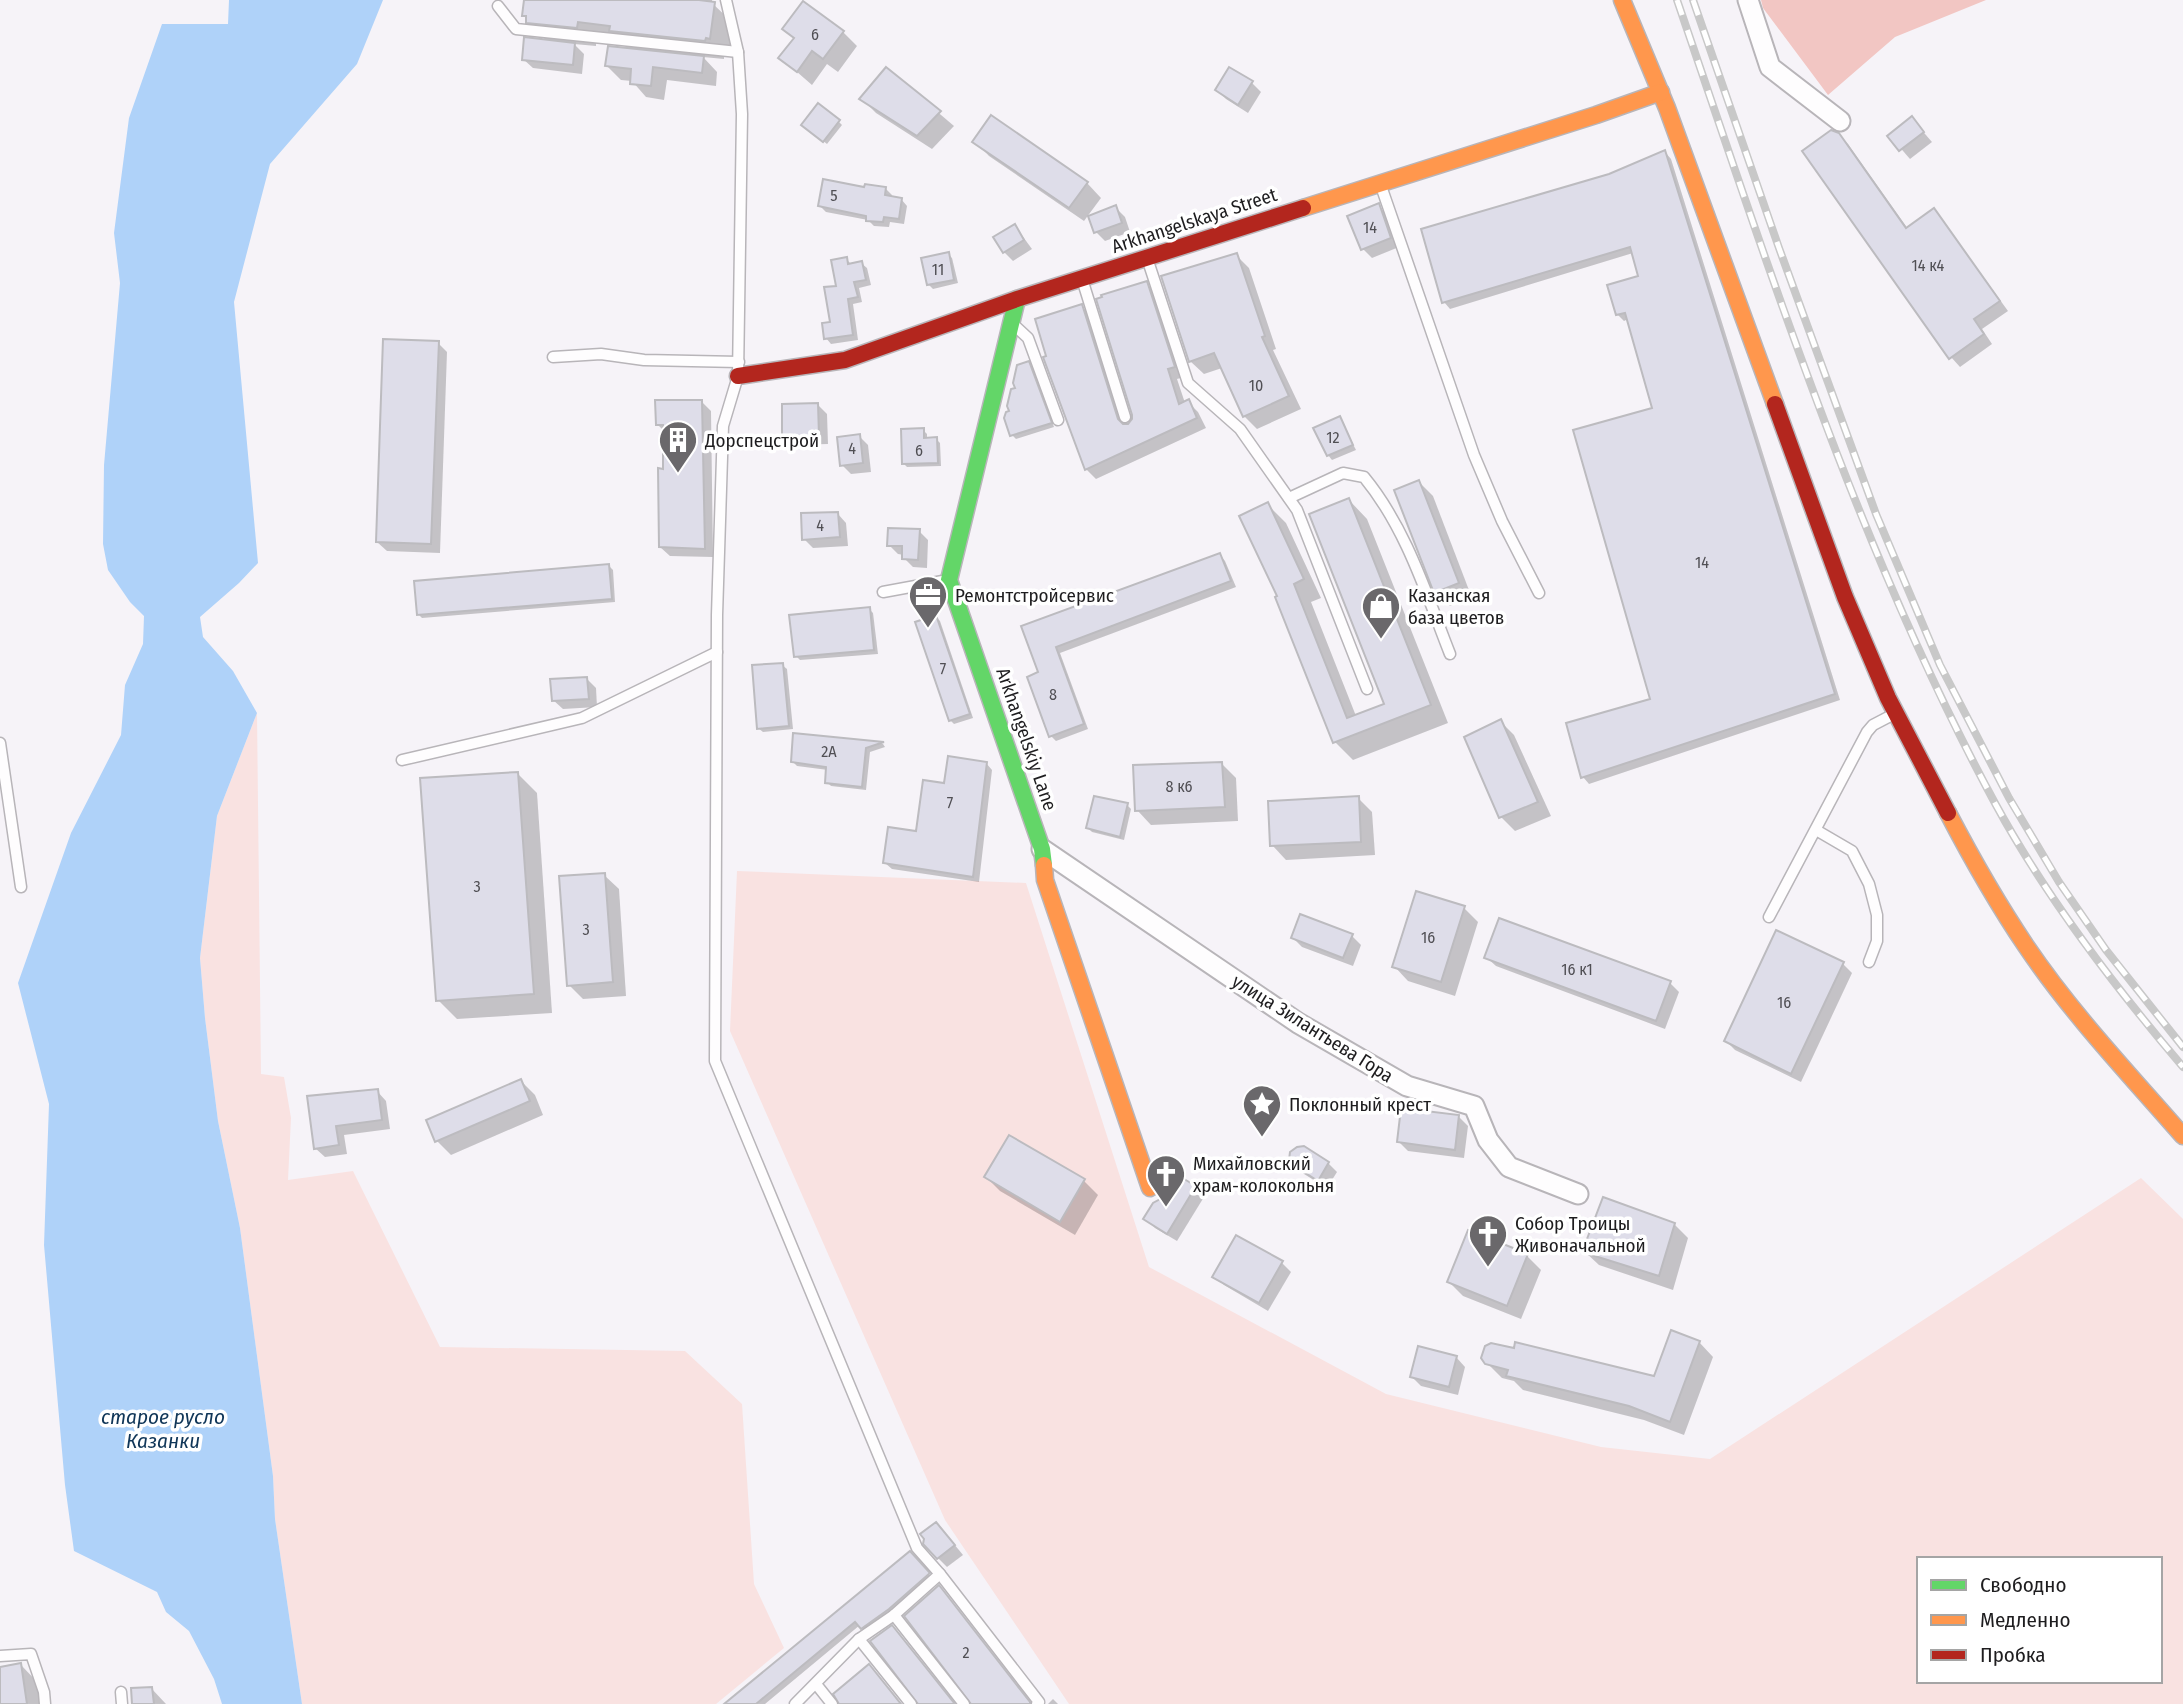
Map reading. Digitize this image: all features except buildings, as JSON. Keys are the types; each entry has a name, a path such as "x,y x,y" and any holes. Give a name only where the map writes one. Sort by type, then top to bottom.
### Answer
{"street":[{"path":"1622,0 1661,92 1845,597 1896,713 1979,873 2027,948 2088,1027 2183,1136"},
{"path":"1748,0 1769,67 1840,121"},
{"name":"Arkhangelskaya Street","path":"738,369 845,360 1017,299 1661,92"},
{"path":"949,580 1017,299"},
{"name":"Arkhangelskiy Lane","path":"949,580 1042,849 1045,880 1150,1188"},
{"name":"улица Зилантьева Гора","path":"1042,849 1298,1023 1408,1086 1474,1106 1488,1140 1509,1167 1578,1194"}],"lane":[{"path":"726,0 737,52 742,114 738,369 723,426 716,652 715,1061 917,1549 940,1574 1039,1702 1037,1704"},
{"path":"498,6 516,29 737,52"},
{"path":"1380,183 1474,456 1502,521 1539,593"},
{"path":"1147,258 1188,383 1240,429 1297,510 1367,689"},
{"path":"1082,278 1125,417"},
{"path":"1012,322 1028,338 1058,421"},
{"path":"553,357 601,354 738,369"},
{"path":"1289,498 1343,473 1364,477 1383,500 1404,537 1450,654"},
{"path":"883,592 949,580"},
{"path":"402,760 582,718 716,652"},
{"path":"1769,917 1867,732 1872,725 1896,713"},
{"path":"0,743 21,887"},
{"path":"1816,830 1852,851 1869,884 1877,915 1877,941 1869,962"},
{"path":"795,1704 859,1639 894,1615 940,1574"},
{"path":"894,1615 964,1704"},
{"path":"859,1639 911,1704"},
{"path":"0,1656 31,1654 44,1692 45,1704"},
{"path":"816,1684 832,1704"},
{"path":"121,1692 122,1704"}],"shaded area":[{"path":"1761,0 1986,0 1895,37 1828,95 1763,8"},
{"path":"257,713 261,1074 284,1077 291,1118 288,1180 353,1171 440,1347 685,1351 742,1404 754,1584 784,1648 716,1704 302,1704 275,1519 273,1476 240,1228 218,1121 200,958 217,816"},
{"path":"737,871 1026,883 1149,1267 1386,1394 1601,1447 1710,1459 2141,1178 2183,1219 2183,1704 1069,1704 945,1520 730,1031"}],"water":[{"name":"старое русло Казанки","path":"229,0 383,0 357,64 270,164 234,302 258,563 200,617 203,637 233,671 257,713 217,816 200,958 218,1121 240,1228 273,1476 275,1519 302,1704 222,1704 214,1679 189,1631 166,1612 157,1592 74,1551 65,1485 44,1245 49,1104 18,983 71,833 121,735 125,685 143,644 144,616 130,602 108,570 103,544 104,465 120,283 114,233 129,118 162,24 228,24"}],"railway":[{"path":"1677,0 1820,409 1901,611 1947,709 1996,805 2037,874 2107,973 2183,1067"},
{"path":"1693,0 1779,248 1876,514 1940,665 2009,798 2059,882 2106,950 2183,1047"}],"traffic: fast":[{"path":"1017,299 949,580 1042,849 1044,865"}],"traffic: slow":[{"path":"1622,0 1667,108 1775,404"},
{"path":"1303,208 1661,92"},
{"path":"1948,813 2015,930 2062,996 2183,1136"},
{"path":"1044,865 1045,880 1150,1188"}],"traffic: jam":[{"path":"738,376 845,360 1017,299 1303,208"},
{"path":"1775,404 1845,597 1888,698 1948,813"}],"place":[{"name":"Дорспецстрой","path":"678,474"},
{"name":"Ремонтстройсервис","path":"928,629"},
{"name":"Казанская база цветов","path":"1381,640"},
{"name":"Поклонный крест","path":"1262,1138"},
{"name":"Михайловский храм-колокольня","path":"1166,1208"},
{"name":"Собор Троицы Живоначальной","path":"1488,1268"}]}
